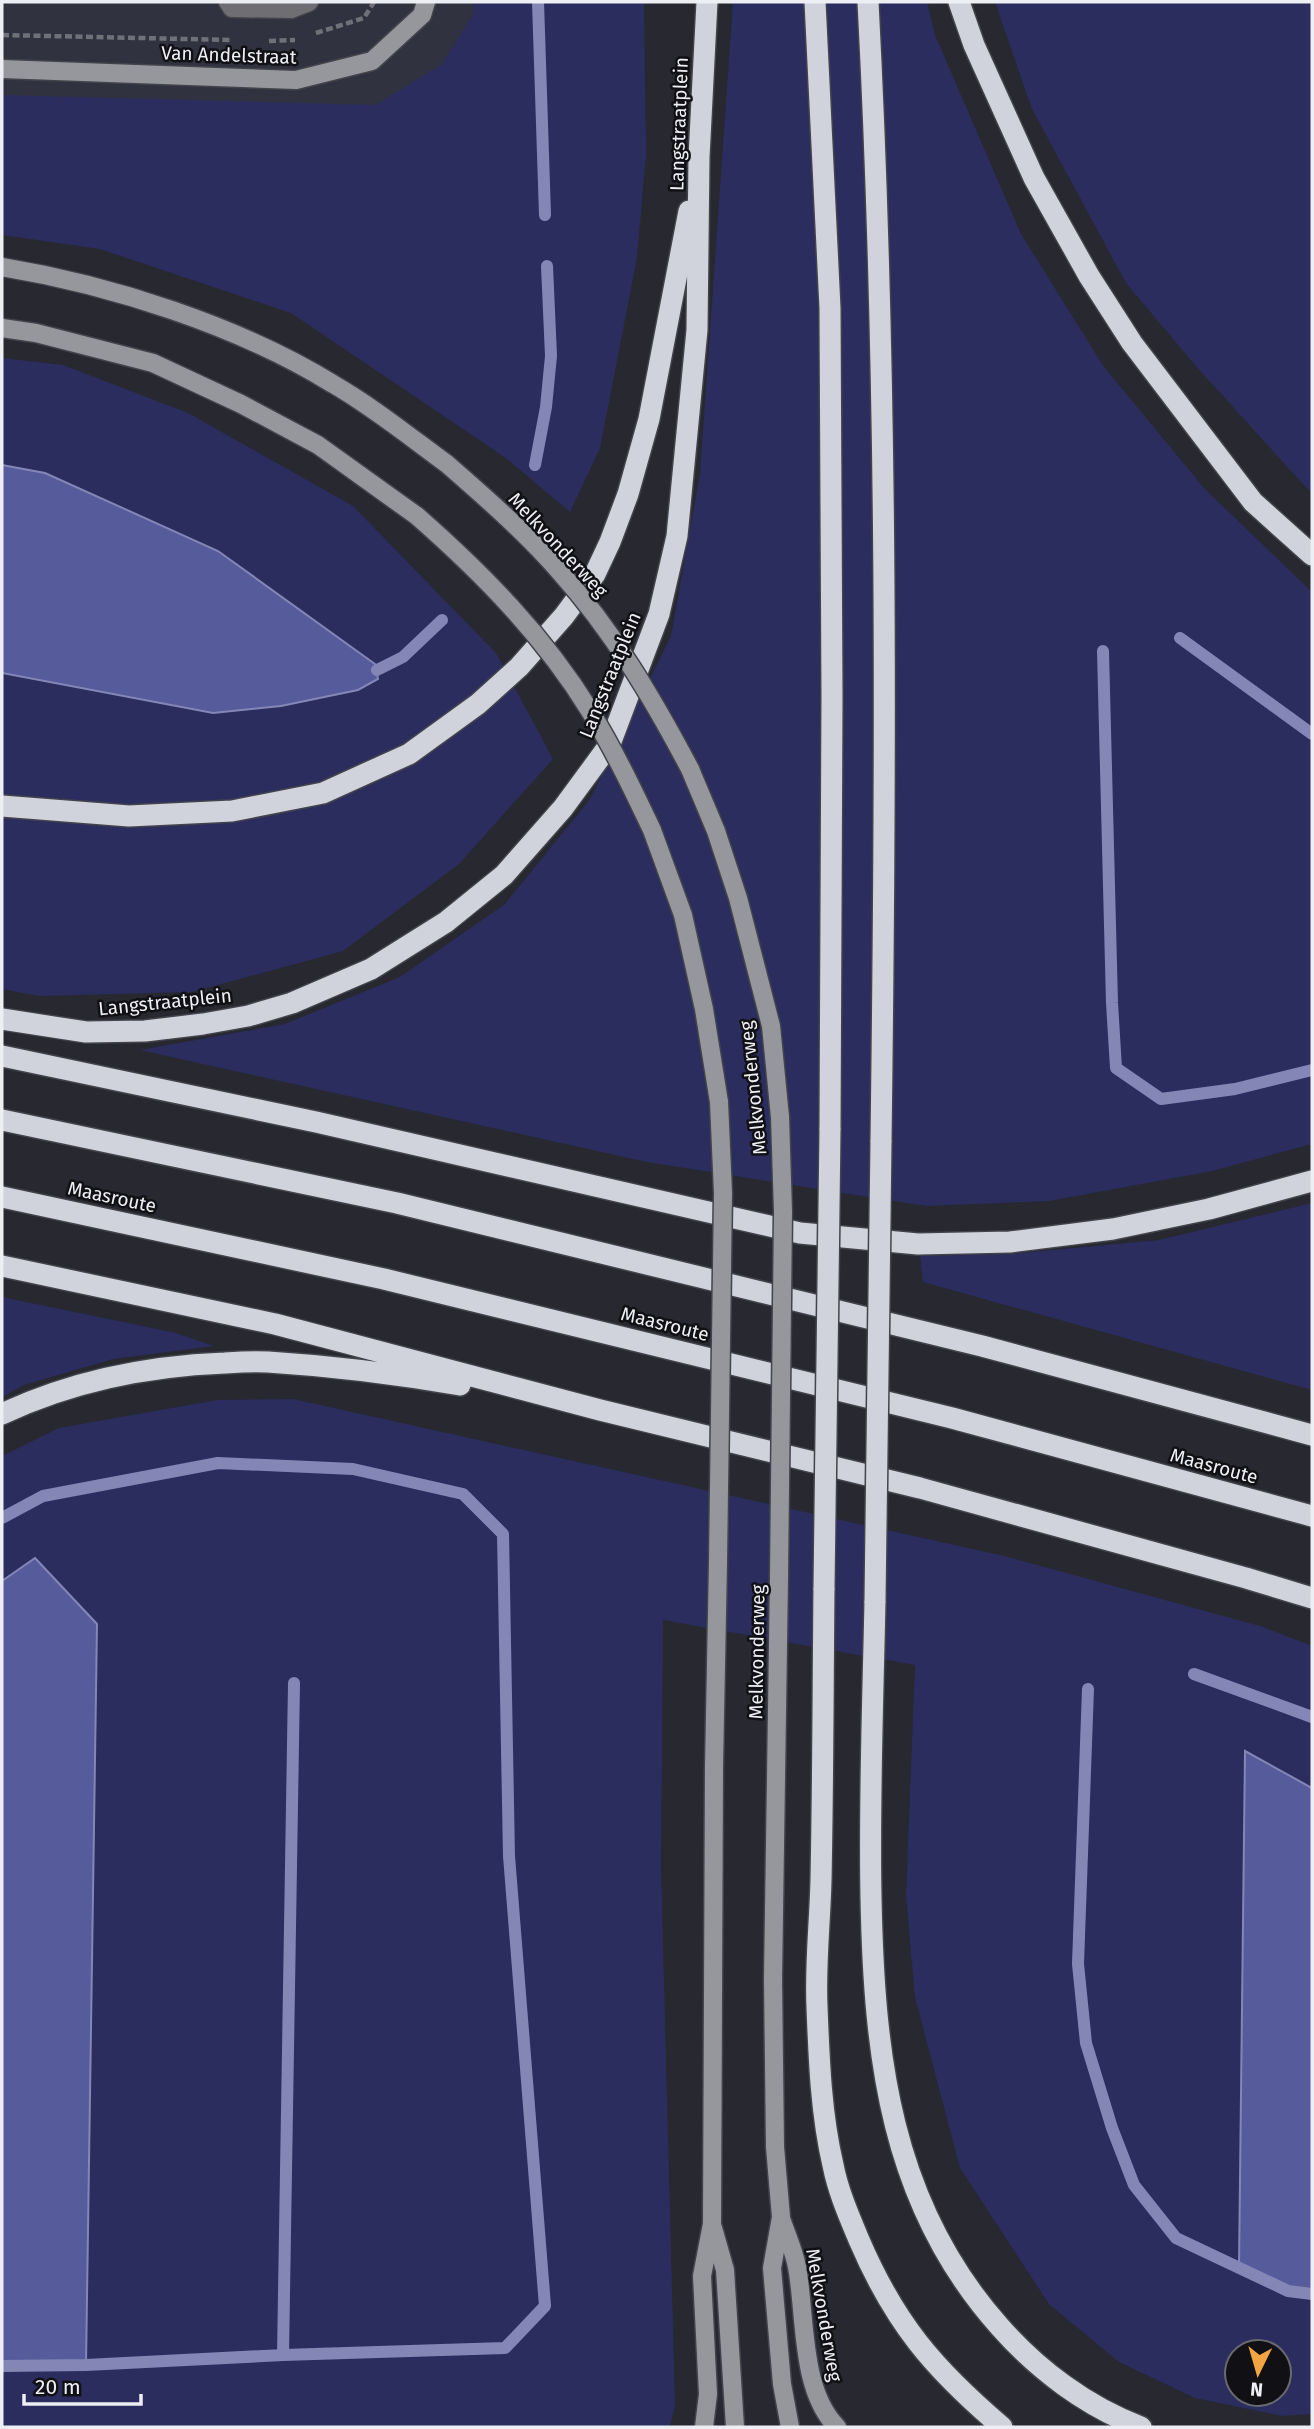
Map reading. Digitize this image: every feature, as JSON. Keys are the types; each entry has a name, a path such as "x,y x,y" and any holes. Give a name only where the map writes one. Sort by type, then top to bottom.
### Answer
{"highway":[{"name":"Langstraatplein","path":"2,1019 86,1032 145,1031 248,1016 292,1003 371,969 446,922 503,875 563,808 610,744 659,614 677,536 697,330 699,157 706,2"},
{"path":"815,2 830,308 832,682 830,1130 821,1882 817,2005 825,2116 833,2167 850,2219 874,2274 902,2324 934,2364 1002,2427"},
{"path":"868,2 880,303 884,620 881,1142 869,1834 875,2004 886,2092 910,2175 938,2240 971,2293 1024,2354 1067,2387 1123,2420 1141,2427"},
{"path":"959,2 974,45 1034,178 1089,276 1132,344 1253,502 1312,555"},
{"path":"2,806 129,816 232,811 323,793 409,754 478,704 519,667 564,616 595,574 628,494 649,419 699,157"},
{"path":"2,1056 329,1125 800,1233 905,1243 1010,1242 1113,1229 1209,1209 1312,1181"},
{"path":"2,1120 397,1203 982,1346 1312,1436"},
{"name":"Maasroute","path":"2,1197 411,1285 952,1418 1312,1516"},
{"path":"2,1266 275,1324 600,1410 920,1488 1246,1577 1312,1598"},
{"path":"2,1414 51,1394 103,1378 158,1368 266,1362 426,1380 600,1410"}],"main road":[{"name":"Van Andelstraat","path":"2,69 296,80 372,61 422,15 426,2"},
{"name":"Melkvonderweg","path":"2,267 48,275 150,303 260,345 334,384 447,464 505,515 560,572 609,633 652,699 690,769 716,831 741,911 771,1026 780,1117 783,1212 773,1979 775,2147 780,2217 772,2268 782,2385 790,2427"},
{"name":"Melkvonderweg","path":"2,328 36,333 153,363 242,404 318,444 417,516 465,558 502,596 553,656 590,711 652,830 683,915 704,1009 719,1102 723,1193 714,1767 712,2224 702,2276 708,2394 704,2427"},
{"name":"Melkvonderweg","path":"780,2217 797,2264 810,2368 817,2396 833,2423"},
{"name":"Melkvonderweg","path":"712,2224 725,2270 735,2427"}],"lane":[{"path":"228,2 232,8 292,9 309,2"}],"path":[{"path":"315,34 364,18 374,2"},
{"path":"2,35 235,40"},
{"path":"263,41 291,41 303,37"}],"shaded area":[{"path":"2,2 641,2 633,241 2,170"},
{"path":"473,2 644,2 646,154 637,258 600,448 570,512 506,458 291,313 100,249 2,235 2,95 376,105 442,64 473,15"},
{"path":"733,2 927,2 935,35 1021,234 1104,367 1204,488 1312,592 1312,1144 1212,1171 1049,1201 926,1206 647,1162 140,1050 285,1024 400,977 505,904 590,799 671,636 700,474"},
{"path":"995,2 1312,2 1312,494 1195,365 1126,283 1032,109"},
{"path":"2,358 63,365 188,413 353,506 496,653 553,759 459,864 343,951 192,992 39,996 2,989"},
{"path":"1312,1203 1312,1390 923,1282 920,1256 1010,1254 1159,1240"},
{"path":"2,1297 176,1333 214,1346 113,1359 24,1385 2,1397"},
{"path":"293,1399 1004,1556 1260,1626 1312,1646 1312,2414 1283,2416 1244,2408 1293,2408 1293,2338 1223,2338 1223,2404 1195,2398 1119,2362 1049,2304 960,2168 915,1997 906,1896 915,1665 663,1620 661,1867 675,2405 670,2427 2,2427 2,1456 59,1428 217,1400"}],"water":[{"path":"2,465 45,473 218,551 375,664 378,679 358,690 281,706 213,713 2,673"},
{"path":"35,1558 97,1624 86,2365 2,2366 2,1581"},
{"path":"1245,1751 1312,1788 1312,2294 1288,2291 1239,2267"}],"waterway":[{"path":"538,2 545,215"},
{"path":"535,465 546,407 551,356 547,266"},
{"path":"377,670 403,657 442,620"},
{"path":"1180,638 1312,734"},
{"path":"1103,651 1116,1068 1161,1099 1235,1089 1312,1070"},
{"path":"2,1518 43,1496 218,1463 353,1469 463,1494 503,1534 509,1856 545,2306 505,2348 283,2355 294,1683"},
{"path":"1194,1674 1312,1717"},
{"path":"1088,1689 1078,1964 1086,2043 1112,2128 1134,2185 1176,2238 1288,2291 1312,2294"},
{"path":"2,2366 86,2365 283,2355"}]}
